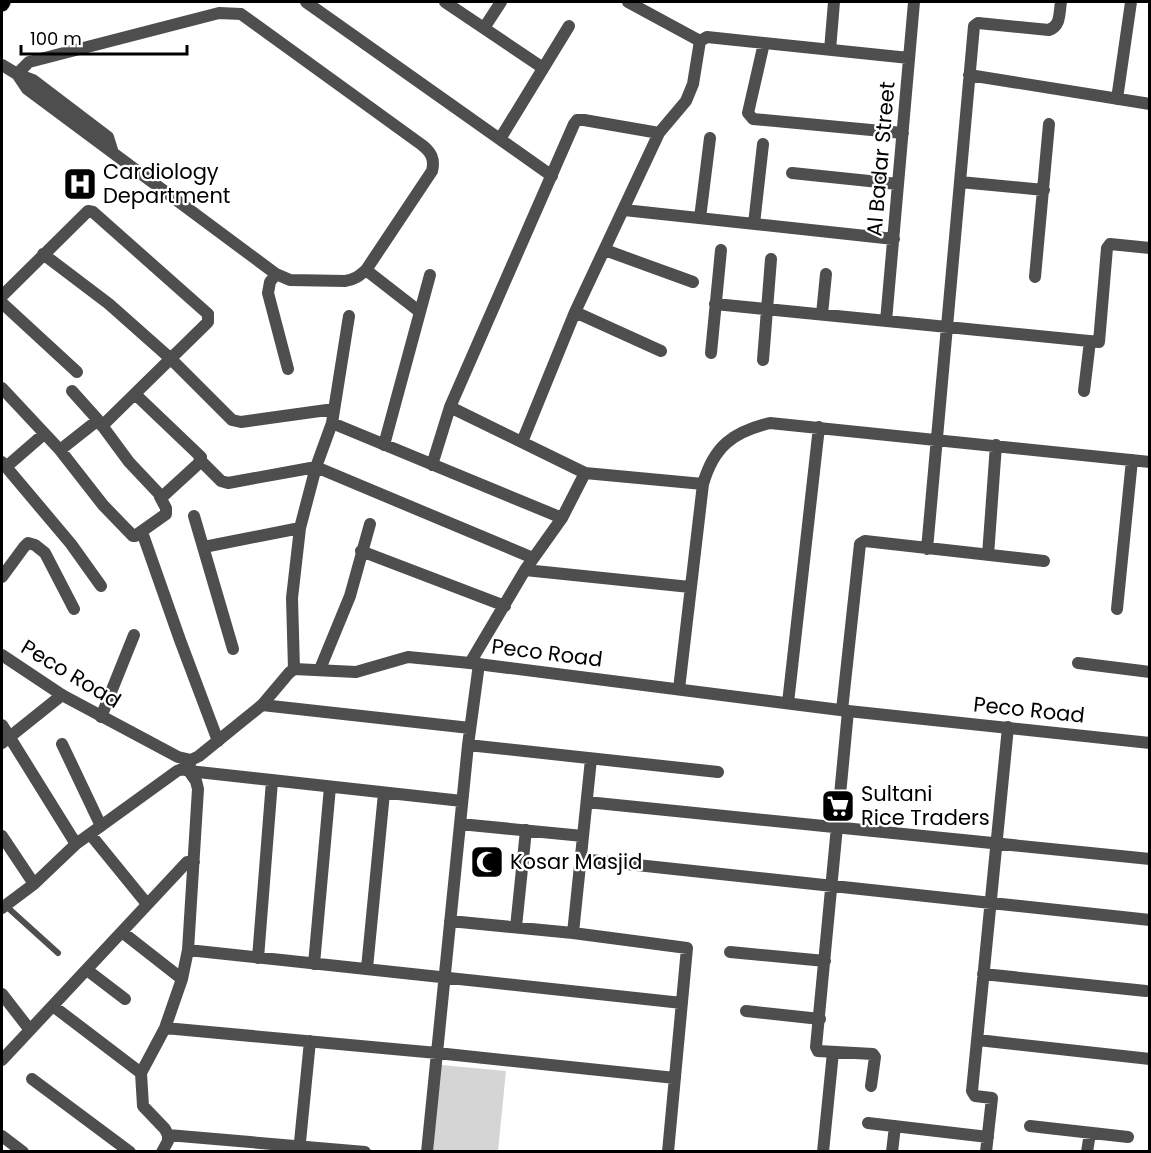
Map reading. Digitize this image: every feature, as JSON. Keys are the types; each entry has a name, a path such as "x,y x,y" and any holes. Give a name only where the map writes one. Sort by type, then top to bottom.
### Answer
{"street":[{"path":"306,2 552,176"},
{"path":"445,2 543,69"},
{"path":"484,28 501,2"},
{"path":"628,2 700,41"},
{"path":"830,50 834,2"},
{"name":"Al Badar Street","path":"886,321 914,2"},
{"path":"927,549 975,26 978,22 1049,30 1058,25 1061,2"},
{"path":"1117,99 1131,2"},
{"path":"2,65 17,74 27,89 276,274 290,280 353,280 366,270 432,171 434,164 432,156 422,145 241,14 219,13 29,62 17,74"},
{"path":"501,139 569,26"},
{"path":"700,41 707,37 909,58"},
{"path":"522,442 575,312 659,133 686,101 693,84 700,41"},
{"path":"764,43 748,113 753,119 903,133"},
{"path":"969,75 1149,104"},
{"path":"432,465 450,407 578,120 659,133"},
{"path":"1035,277 1049,124"},
{"path":"700,218 710,138"},
{"path":"754,224 763,144"},
{"path":"792,173 898,184"},
{"path":"960,182 1044,190"},
{"path":"624,210 894,239"},
{"path":"2,296 88,211 93,212 208,314 208,322 135,394 100,423 60,450"},
{"path":"715,304 1099,342 1107,248 1110,244 1117,244 1149,248"},
{"path":"605,250 693,282"},
{"path":"711,353 721,250"},
{"path":"43,254 109,304 171,359 232,420 237,422 334,409"},
{"path":"763,360 771,259"},
{"path":"366,270 420,312"},
{"path":"276,274 270,282 268,292 288,369"},
{"path":"822,314 826,274"},
{"path":"384,445 430,275"},
{"path":"2,303 77,372"},
{"path":"575,312 661,351"},
{"path":"4,907 34,884 76,844 179,770 190,765 262,705 294,669 292,598 300,528 316,467 332,423 349,316"},
{"path":"1084,391 1090,341"},
{"path":"2,388 60,450 102,505 134,536 166,514 166,508 160,497 72,391"},
{"path":"135,394 200,454 200,460 165,496 160,497"},
{"path":"450,407 585,473 703,484"},
{"path":"332,423 562,518"},
{"path":"679,689 703,484 712,460 740,432 770,423 936,438 1149,462"},
{"path":"788,703 819,427"},
{"path":"44,434 4,465 71,544 101,586"},
{"path":"988,555 996,445"},
{"path":"200,460 221,481 228,483 316,467 533,558"},
{"path":"1117,609 1131,460"},
{"path":"427,1152 470,728 474,663 525,570 562,518 585,473"},
{"path":"194,516 233,650"},
{"path":"321,669 350,596 370,524"},
{"path":"204,547 300,528"},
{"path":"142,532 218,741"},
{"path":"871,1086 875,1057 873,1054 818,1051 817,1049 860,544 865,541 1044,561"},
{"path":"2,577 28,543 35,545 45,553 74,609"},
{"path":"362,551 505,606"},
{"path":"525,570 690,587"},
{"path":"101,717 134,635"},
{"name":"Peco Road","path":"2,657 62,695 190,765"},
{"name":"Peco Road","path":"294,669 356,672 408,657 474,663 845,711 1149,743"},
{"path":"1078,663 1149,672"},
{"path":"5,740 62,695"},
{"path":"262,705 470,728"},
{"path":"2,724 5,740 76,844"},
{"path":"986,1152 992,1098 975,1096 972,1091 1008,727"},
{"path":"62,744 101,826"},
{"path":"468,745 718,772"},
{"path":"573,933 591,759"},
{"path":"190,765 272,781 462,801"},
{"path":"162,1152 168,1142 168,1135 143,1106 141,1073 165,1028 182,979 188,950 198,789 190,765"},
{"path":"258,958 272,781"},
{"path":"314,964 330,787"},
{"path":"367,968 384,793"},
{"path":"587,802 1149,859"},
{"path":"460,824 583,836"},
{"path":"516,927 526,830"},
{"path":"90,834 147,904"},
{"path":"2,836 34,884"},
{"path":"581,859 1149,920"},
{"path":"2,1060 187,862 194,862"},
{"path":"450,921 573,933 687,948 668,1152"},
{"path":"122,932 182,979"},
{"path":"188,950 682,1003"},
{"path":"730,952 825,961"},
{"path":"87,970 125,999"},
{"path":"983,974 1146,992"},
{"path":"2,994 30,1030"},
{"path":"53,1006 141,1073"},
{"path":"746,1011 820,1019"},
{"path":"165,1028 675,1078"},
{"path":"978,1040 1149,1059"},
{"path":"299,1148 310,1041"},
{"path":"823,1152 833,1052"},
{"path":"32,1079 130,1152"},
{"path":"868,1122 988,1137"},
{"path":"892,1152 895,1126"},
{"path":"1030,1126 1128,1137"},
{"path":"1088,1152 1090,1133"},
{"path":"168,1135 365,1152"},
{"path":"2,1136 23,1152"}],"lane":[{"path":"4,907 58,953"}],"shaded area":[{"path":"441,1065 506,1071 498,1151 433,1152"}],"place":[{"name":"Cardiology Department","path":"80,184"},
{"name":"Sultani Rice Traders","path":"838,806"},
{"name":"Kosar Masjid","path":"487,862"}]}
